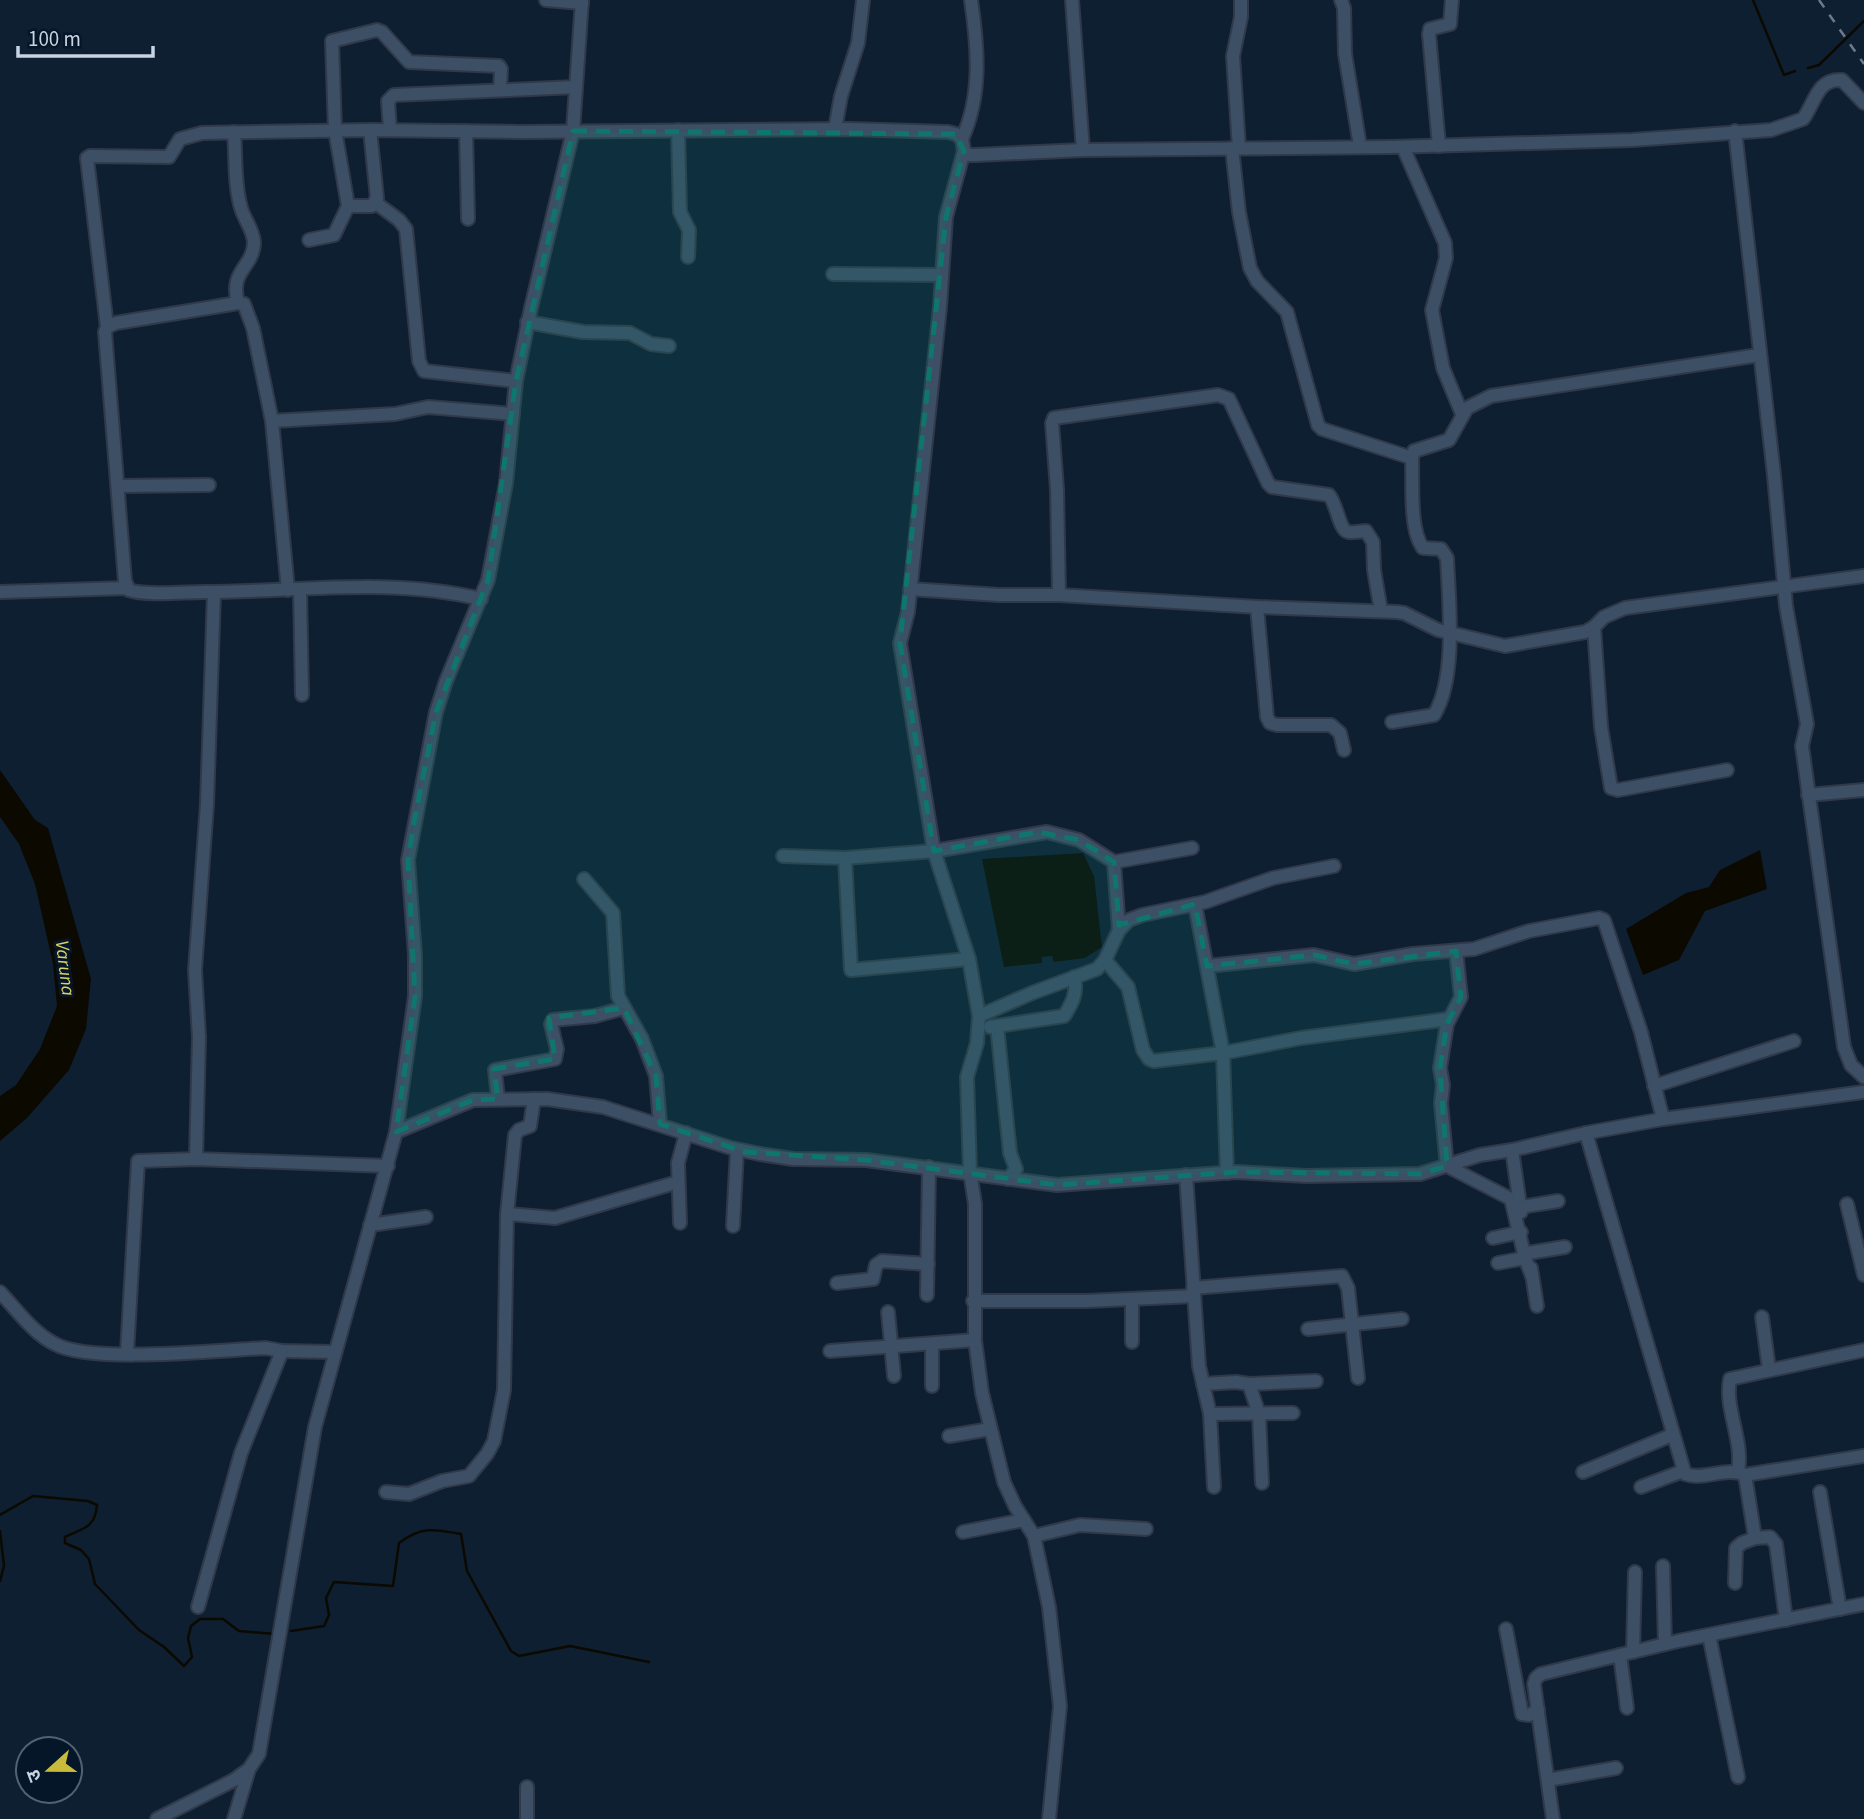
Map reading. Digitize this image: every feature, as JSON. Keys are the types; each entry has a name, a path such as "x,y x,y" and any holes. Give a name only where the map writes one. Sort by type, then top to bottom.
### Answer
{"street":[{"path":"234,1819 250,1769 259,1754 315,1427 396,1132 415,996 415,955 408,860 436,712 488,580 506,483 516,381 527,323 573,131 582,2 546,0"},
{"path":"835,129 841,96 858,43 863,0"},
{"path":"971,0 978,52 972,117 950,198 908,612 900,643 934,852 969,959 979,1022 967,1077 970,1172 975,1204 975,1340 982,1393 1004,1482 1034,1536 1049,1607 1060,1706 1049,1819"},
{"path":"1072,0 1083,150"},
{"path":"1241,0 1233,56 1236,148 1239,212 1250,268 1257,281 1287,312 1318,425 1322,429 1412,458"},
{"path":"1341,0 1344,8 1345,54 1360,146"},
{"path":"1438,146 1429,34 1434,26 1450,24 1452,0"},
{"path":"309,240 334,235 348,206 335,130 332,41 377,30 382,32 405,59 414,64 499,66 500,90"},
{"path":"129,590 125,581 105,332 107,327 87,158 90,156 169,157 180,139 202,133 335,130 835,129 948,132 956,134 969,155 1083,150 1438,146 1632,140 1771,130 1802,120 1819,88 1833,79 1842,80 1864,103"},
{"path":"390,130 388,101 394,95 576,87"},
{"path":"370,130 376,203"},
{"path":"678,130 680,212 689,230 688,257"},
{"path":"466,131 468,219"},
{"path":"1735,131 1774,475 1784,588 1807,724 1801,742 1808,795 1844,1047 1851,1065 1864,1077"},
{"path":"234,132 240,202 254,238 254,246 235,282 234,290 238,303"},
{"path":"1403,147 1445,243 1446,258 1432,310 1443,368 1462,414"},
{"path":"348,206 372,206 376,203"},
{"path":"376,203 404,223 406,229 419,361 424,371 516,381"},
{"path":"833,274 941,275"},
{"path":"107,327 116,323 238,303 244,304 247,309 272,421 294,589 302,695"},
{"path":"527,323 583,332 630,333 651,344 669,346"},
{"path":"1392,722 1434,715 1446,678 1450,632 1447,558 1441,549 1429,550 1420,544 1415,522 1414,451 1419,447 1449,440 1467,408 1490,396 1759,355"},
{"path":"1059,595 1052,422 1054,418 1218,395 1229,399 1272,487 1329,495 1335,501 1342,528 1348,532 1366,531 1371,536 1374,576 1381,611"},
{"path":"272,421 394,414 428,407 513,414"},
{"path":"118,486 209,485"},
{"path":"910,589 1404,613 1432,628 1505,646 1585,632 1605,617 1625,608 1864,576"},
{"path":"0,592 126,588 215,592 415,587 481,599"},
{"path":"196,1159 199,1037 195,970 207,804 215,592"},
{"path":"1257,607 1267,717 1270,723 1331,726 1340,733 1344,751"},
{"path":"1594,627 1601,727 1611,788 1618,790 1727,770"},
{"path":"1808,795 1864,790"},
{"path":"783,856 845,858 934,852 1047,832 1079,840 1114,862 1192,848"},
{"path":"845,858 851,970 969,959"},
{"path":"1114,862 1119,930"},
{"path":"979,1022 1074,977 1097,969 1105,960 1119,930 1129,920 1231,894 1273,878 1334,866"},
{"path":"584,879 613,913 618,996 642,1039 656,1076 660,1124"},
{"path":"1195,904 1223,1053 1227,1173"},
{"path":"1207,966 1314,954 1354,964 1413,954 1474,949 1529,931 1599,918 1604,920 1641,1032 1663,1119"},
{"path":"1456,951 1461,997 1449,1019 1440,1068 1447,1166 1508,1196 1513,1203 1532,1276 1536,1306"},
{"path":"1105,960 1128,987 1143,1050 1149,1059 1154,1061 1449,1019"},
{"path":"979,1022 997,1026 1064,1016 1075,994 1074,977"},
{"path":"498,1099 495,1070 555,1059 558,1049 551,1024 553,1020 595,1016 624,1008"},
{"path":"997,1026 1010,1153 1016,1169 1008,1179"},
{"path":"1654,1086 1794,1041"},
{"path":"396,1132 473,1100 534,1099 603,1107 737,1150 793,1159 866,1160 1056,1185 1227,1173 1365,1176 1420,1174 1480,1155 1586,1133 1663,1119 1864,1092"},
{"path":"386,1492 409,1494 442,1481 465,1478 480,1463 494,1441 504,1390 507,1214 515,1135 532,1124 534,1099"},
{"path":"680,1223 678,1163 686,1133"},
{"path":"1586,1133 1683,1471 1692,1476 1741,1474 1864,1456"},
{"path":"733,1226 737,1150"},
{"path":"1512,1150 1527,1255"},
{"path":"127,1353 138,1161 196,1159 387,1166"},
{"path":"927,1295 929,1167"},
{"path":"1186,1175 1199,1366 1210,1414 1214,1487"},
{"path":"507,1214 555,1218 678,1182"},
{"path":"1521,1207 1558,1201"},
{"path":"1847,1204 1864,1275"},
{"path":"370,1225 426,1217"},
{"path":"1493,1238 1521,1233"},
{"path":"1498,1263 1565,1247"},
{"path":"836,1283 873,1279 876,1265 882,1261 928,1264"},
{"path":"973,1301 1132,1300 1342,1276 1348,1288 1358,1378"},
{"path":"0,1292 40,1335 57,1346 75,1351 127,1353 266,1348 334,1352"},
{"path":"1132,1300 1132,1342"},
{"path":"888,1312 894,1376"},
{"path":"1762,1317 1769,1369"},
{"path":"1308,1329 1402,1319"},
{"path":"831,1351 975,1340"},
{"path":"932,1344 932,1386"},
{"path":"1755,1538 1741,1474 1740,1448 1729,1390 1730,1379 1864,1350"},
{"path":"198,1607 241,1453 282,1351"},
{"path":"1203,1384 1317,1381"},
{"path":"1249,1384 1259,1414 1262,1483"},
{"path":"1210,1414 1293,1413"},
{"path":"948,1436 990,1429"},
{"path":"1583,1472 1672,1435"},
{"path":"1641,1487 1683,1471"},
{"path":"1820,1492 1840,1609"},
{"path":"963,1532 1024,1520"},
{"path":"1034,1536 1080,1525 1146,1529"},
{"path":"1735,1583 1736,1548 1755,1538 1770,1537 1776,1544 1786,1620"},
{"path":"1663,1566 1665,1644"},
{"path":"1633,1652 1635,1572"},
{"path":"1553,1819 1534,1684 1541,1674 1665,1644 1864,1604"},
{"path":"1506,1629 1522,1714 1529,1715 1538,1710"},
{"path":"1709,1635 1738,1777"},
{"path":"1620,1655 1627,1708"},
{"path":"1548,1780 1616,1768"},
{"path":"158,1819 250,1769"},
{"path":"527,1787 527,1819"}],"highlighted area":[{"path":"573,131 956,134 964,151 946,217 900,643 934,851 1038,832 1079,840 1114,862 1119,925 1195,904 1207,966 1314,955 1354,964 1456,951 1461,997 1447,1024 1440,1068 1447,1166 1420,1174 1236,1172 1057,1185 866,1160 745,1152 660,1124 656,1076 624,1008 549,1018 555,1059 494,1069 498,1099 473,1100 396,1132 415,996 408,860 414,822 436,712 488,580 516,381"}],"water":[{"name":"Varuna","path":"0,770 35,820 48,828 91,979 86,1029 69,1070 27,1118 0,1141 0,1096 16,1085 40,1049 57,1006 53,964 35,884 19,844 0,817"},
{"path":"1760,850 1767,889 1705,911 1679,960 1643,975 1626,929 1686,893 1709,887 1720,870"},
{"path":"1083,853 1094,876 1102,947 1085,958 1054,962 1052,956 1042,957 1042,963 1004,967 982,859"}],"waterway":[{"path":"1753,0 1784,75 1795,71"},
{"path":"1808,68 1819,65 1864,21"},
{"path":"0,1515 33,1496 88,1501 97,1505 91,1523 65,1537 65,1543 81,1550 89,1559 95,1584 139,1630 164,1647 184,1666 192,1657 188,1638 191,1626 200,1619 223,1619 239,1631 275,1634"},
{"path":"291,1631 324,1626 329,1615 326,1598 334,1582 393,1586 399,1543 422,1531 436,1530 461,1534 467,1571 511,1651 519,1656 570,1646 649,1662"},
{"path":"0,1531 4,1566 0,1581"}],"railway":[{"path":"1819,0 1864,64"}]}
